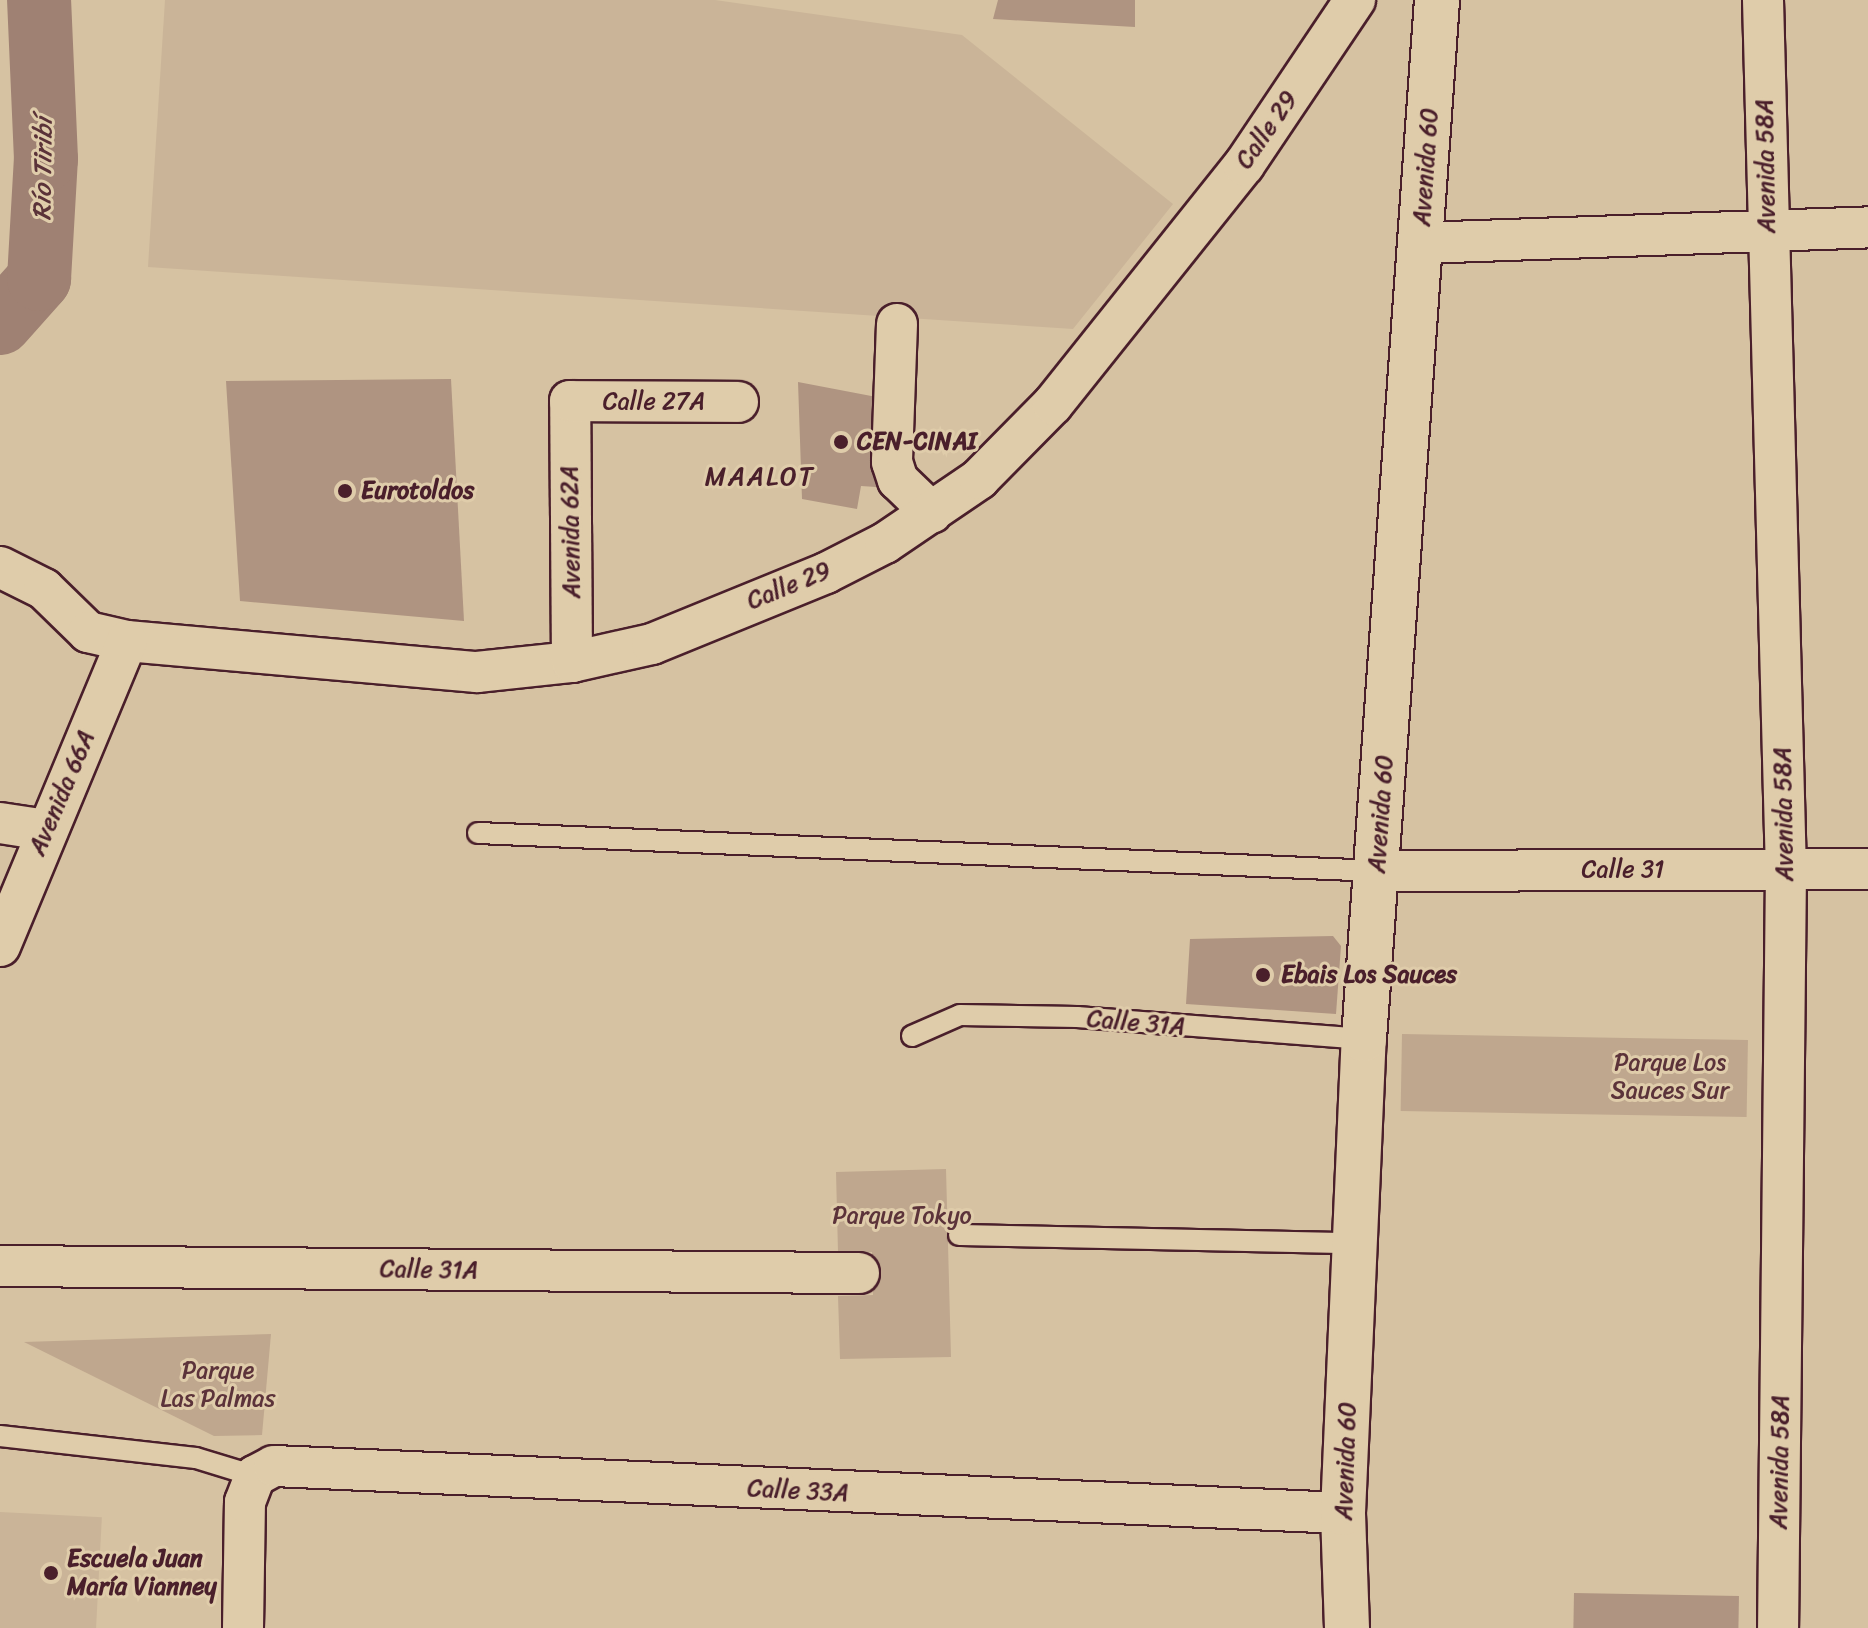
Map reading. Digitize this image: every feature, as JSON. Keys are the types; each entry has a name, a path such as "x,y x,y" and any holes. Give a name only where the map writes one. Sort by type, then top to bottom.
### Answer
{"street":[{"name":"Calle 29","path":"0,567 44,589 88,632 127,641 422,670 477,672 572,662 652,644 826,573 932,513 1010,448 1122,320 1244,165 1355,0"},
{"name":"Avenida 60","path":"1347,1628 1343,1513 1364,1039 1437,0"},
{"name":"Avenida 58A","path":"1763,0 1766,230 1786,870 1778,1628"},
{"path":"1421,243 1868,227"},
{"path":"897,324 892,462 898,480 932,513"},
{"name":"Calle 27A","path":"570,401 738,402"},
{"name":"Avenida 62A","path":"570,401 572,662"},
{"name":"Avenida 66A","path":"0,946 127,641"},
{"path":"0,823 46,830"},
{"name":"Calle 31","path":"1377,871 1868,869"},
{"name":"Calle 31A","path":"0,1266 859,1273"},
{"name":"Calle 33A","path":"255,1476 274,1466 1343,1513"},
{"path":"243,1628 245,1502 255,1476"}],"lane":[{"path":"478,833 1377,871"},
{"name":"Calle 31A","path":"912,1036 960,1015 1077,1017 1364,1039"},
{"path":"959,1235 1355,1243"},
{"path":"0,1436 196,1458 255,1476"}],"shaded area":[{"path":"165,0 715,0 962,35 1173,204 1073,329 148,267"},
{"name":"Escuela Juan María Vianney","path":"0,1512 102,1517 96,1628 0,1628"}],"green space":[{"name":"Parque Los Sauces Sur","path":"1402,1034 1748,1040 1747,1117 1401,1111"},
{"name":"Parque Tokyo","path":"946,1169 951,1357 840,1359 838,1296 873,1295 872,1252 838,1252 836,1172"},
{"name":"Parque Las Palmas","path":"271,1334 262,1435 214,1436 24,1342"}],"building":[{"path":"998,0 1135,0 1135,27 993,19"},
{"name":"Eurotoldos","path":"451,379 464,621 240,601 226,381"},
{"name":"CEN-CINAI","path":"798,382 887,399 876,487 861,486 857,509 802,499"},
{"name":"Ebais Los Sauces","path":"1333,936 1341,946 1336,1014 1186,1004 1190,939"},
{"path":"1574,1593 1739,1596 1738,1628 1573,1628"}],"waterway":[{"name":"Río Tiribí","path":"0,323 39,279 46,159 39,0"}],"place":[{"name":"CEN-CINAI","path":"841,442"},
{"name":"Eurotoldos","path":"345,491"},
{"name":"Ebais Los Sauces","path":"1263,975"},
{"name":"Escuela Juan María Vianney","path":"51,1573"}],"district":[{"name":"MAALOT","path":"760,477"}]}
